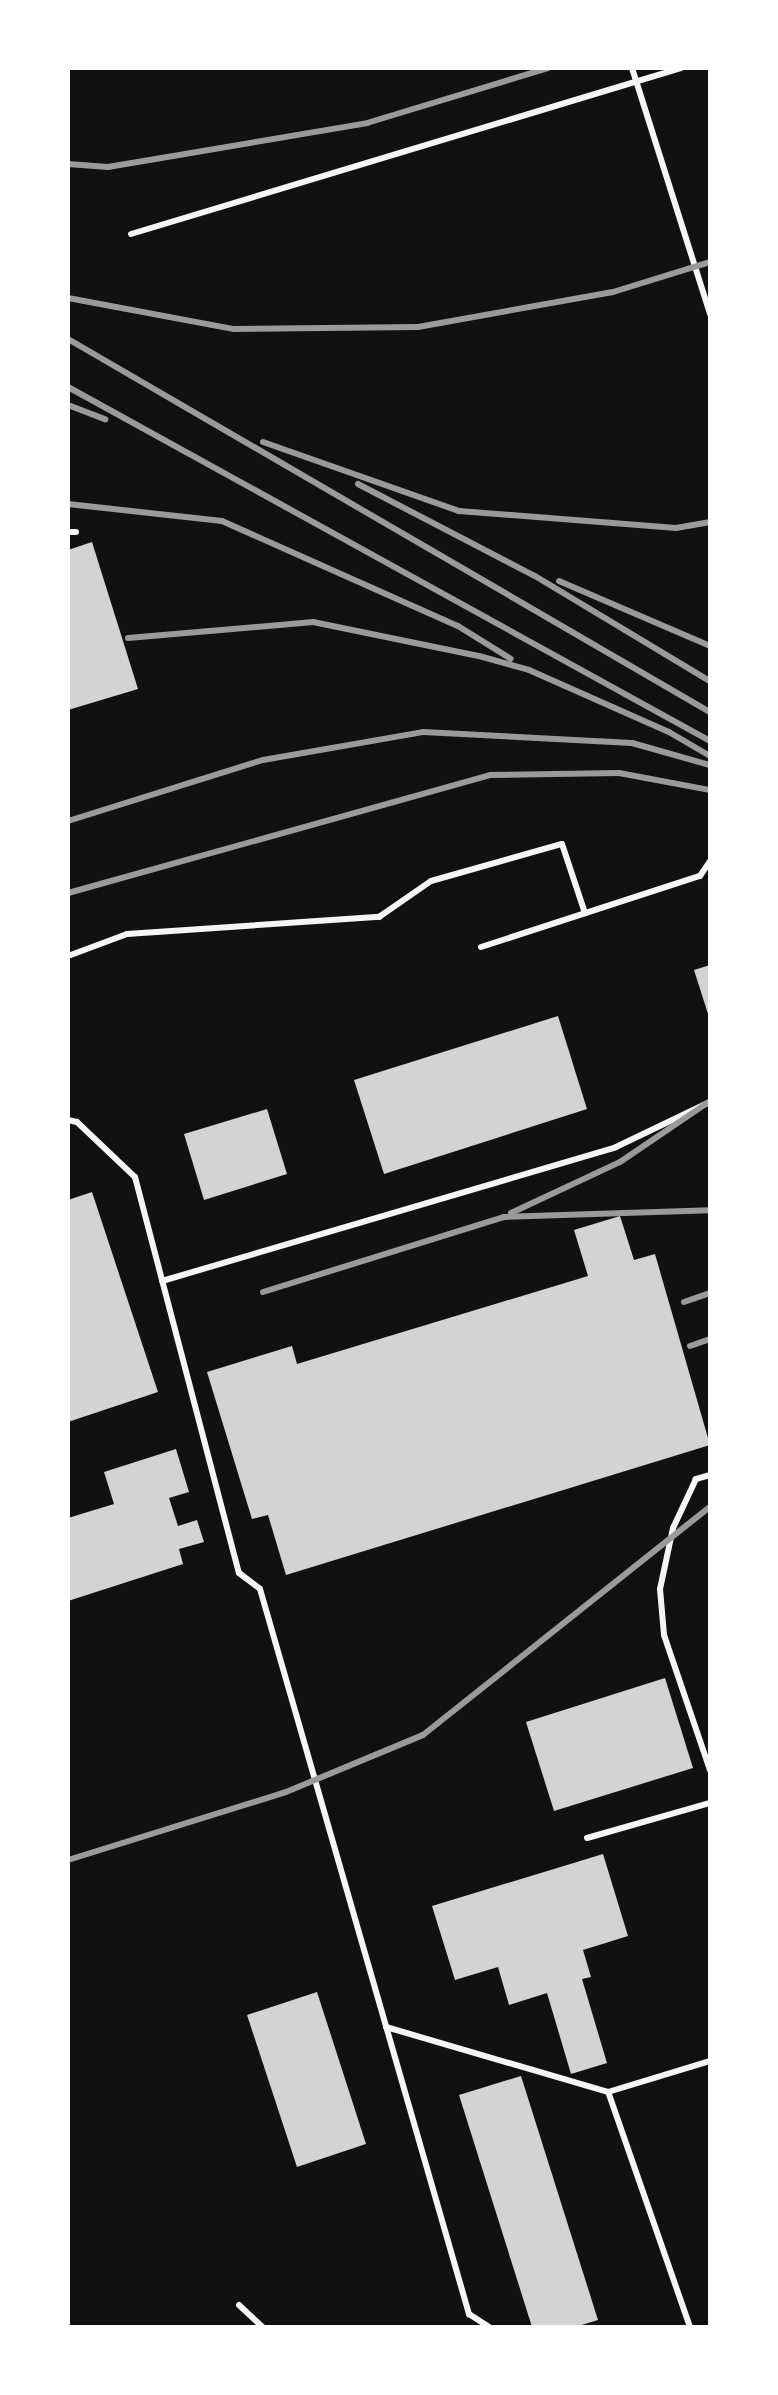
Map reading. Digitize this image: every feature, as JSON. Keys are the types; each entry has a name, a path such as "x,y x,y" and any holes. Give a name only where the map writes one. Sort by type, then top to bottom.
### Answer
{"lane":[{"path":"632,68 710,314"},
{"path":"131,234 681,68"},
{"path":"68,956 127,934 379,917 431,881 562,844 585,913"},
{"path":"481,947 700,876 710,861"},
{"path":"162,1281 616,1147 710,1102"},
{"path":"68,1120 77,1122 135,1177 239,1573 260,1589 469,2314 489,2327"},
{"path":"710,1475 696,1479 673,1528 660,1589 664,1635 710,1770"},
{"path":"587,1838 710,1803"},
{"path":"386,2027 608,2092 710,2061"},
{"path":"608,2092 690,2327"},
{"path":"239,2305 263,2327"}],"building":[{"path":"92,542 138,689 68,710 68,550"},
{"path":"710,965 710,1017 709,1017 694,970"},
{"path":"558,1016 587,1109 384,1174 354,1080"},
{"path":"267,1109 287,1174 204,1200 184,1134"},
{"path":"92,1192 158,1392 68,1422 68,1200"},
{"path":"620,1216 634,1260 655,1254 710,1445 286,1575 268,1515 252,1519 207,1372 292,1346 297,1364 588,1276 574,1230"},
{"path":"176,1449 189,1492 169,1498 178,1526 197,1520 204,1542 179,1549 183,1564 68,1601 68,1518 114,1504 104,1472"},
{"path":"665,1678 693,1768 554,1811 526,1722"},
{"path":"603,1854 628,1936 583,1950 591,1977 582,1979 607,2063 571,2074 547,1993 509,2005 498,1967 455,1980 432,1906"},
{"path":"317,1992 366,2144 297,2167 247,2015"},
{"path":"521,2076 598,2320 575,2327 532,2327 459,2095"}],"railway":[{"path":"68,164 108,167 367,123 548,68"},
{"path":"68,298 234,329 418,327 613,292 710,262"},
{"path":"68,339 710,712"},
{"path":"68,387 710,741"},
{"path":"68,405 105,419"},
{"path":"263,442 459,511 676,528 710,522"},
{"path":"358,484 535,576 710,681"},
{"path":"68,504 222,521 458,626 511,659"},
{"path":"559,581 710,646"},
{"path":"128,638 313,622 479,656 529,670 669,732 710,756"},
{"path":"68,821 263,760 423,732 632,743 710,765"},
{"path":"68,893 491,775 619,773 710,790"},
{"path":"511,1213 620,1162 710,1101"},
{"path":"263,1292 504,1217 710,1210"},
{"path":"684,1302 710,1293"},
{"path":"690,1346 710,1339"},
{"path":"68,1860 286,1792 423,1735 710,1507"}]}
